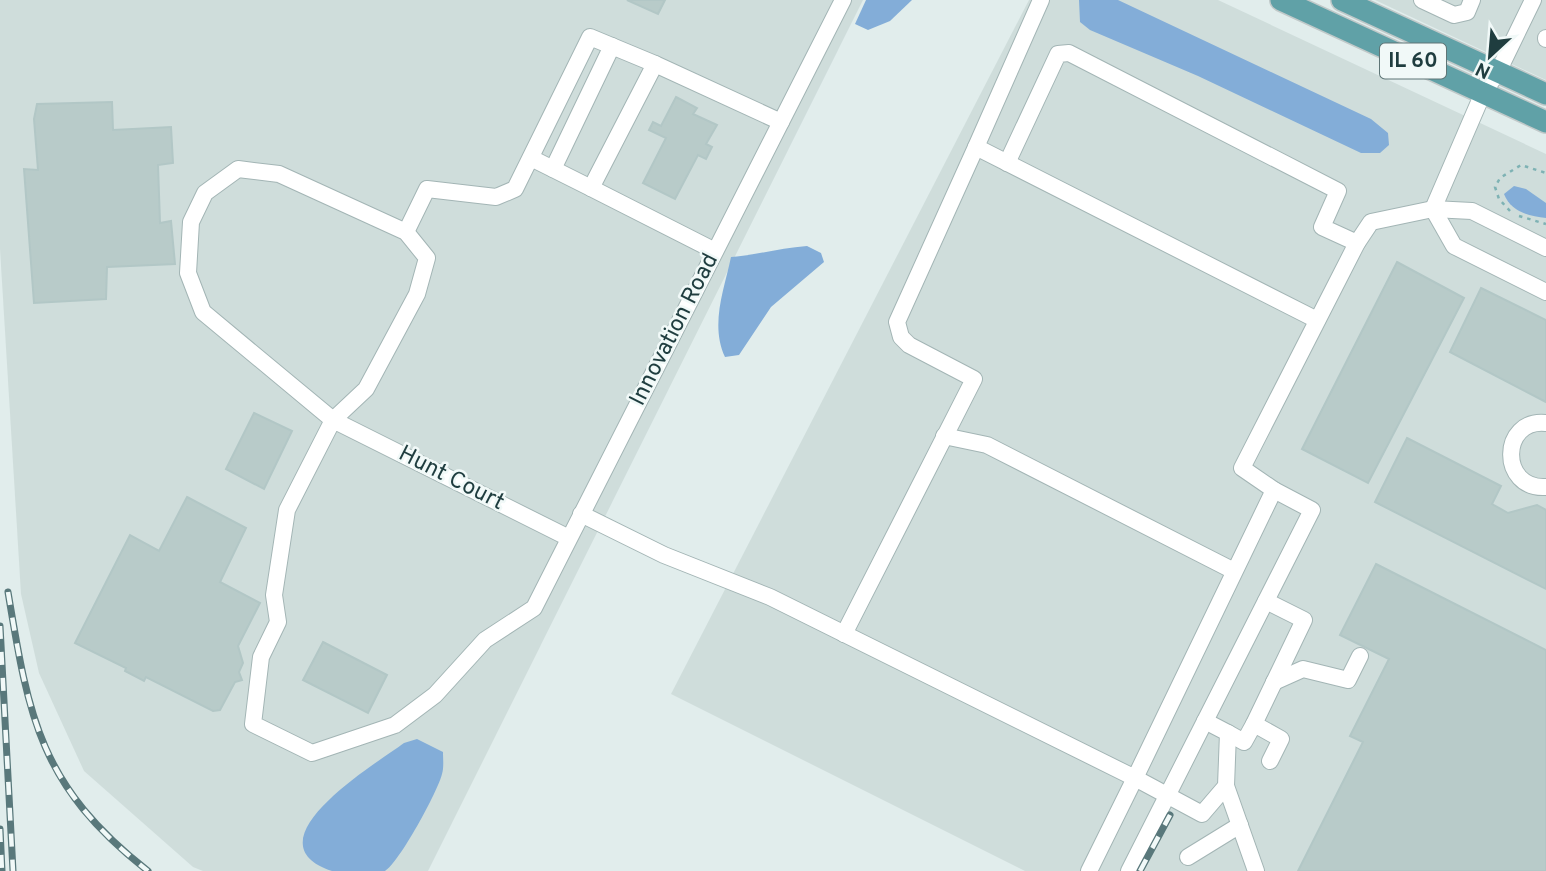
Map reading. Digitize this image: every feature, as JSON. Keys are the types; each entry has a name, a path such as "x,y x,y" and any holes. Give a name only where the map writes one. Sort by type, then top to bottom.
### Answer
{"main road":[{"name":"IL 60","path":"1281,0 1546,122"},
{"name":"IL 60","path":"1342,0 1546,94"}],"lane":[{"name":"Innovation Road","path":"333,419 287,510 274,595 278,622 261,657 253,724 312,753 395,725 435,695 485,640 534,608 843,0"},
{"path":"844,634 974,379 909,345 901,337 897,322 1041,0"},
{"path":"1422,0 1454,15 1469,6"},
{"path":"1433,209 1483,93 1498,72 1533,0"},
{"path":"405,232 427,189 496,197 514,189 590,37 780,122"},
{"path":"553,169 612,46"},
{"path":"1007,163 1058,54 1069,53 1338,191 1322,227 1357,243"},
{"path":"591,188 655,64"},
{"path":"976,147 1317,320"},
{"path":"531,158 715,251"},
{"path":"237,169 279,174 405,232 427,258 417,294 366,390 333,419 202,312 188,273 191,222 205,193 237,169"},
{"path":"1433,209 1454,246 1546,292"},
{"path":"1129,871 1312,510 1274,490 1242,468 1357,243 1371,222 1433,209 1472,211 1546,248"},
{"name":"Hunt Court","path":"333,419 569,538"},
{"path":"1546,423 1530,425 1521,430 1510,448 1510,459 1519,478 1528,484 1546,487"},
{"path":"944,436 987,445 1234,571"},
{"path":"1089,871 1274,490"},
{"path":"581,514 664,555 770,597 1202,814 1226,786"},
{"path":"1205,721 1244,743 1254,724 1304,620 1266,601"},
{"path":"1274,682 1303,669 1348,680 1360,656"},
{"path":"1254,724 1282,739 1270,761"},
{"path":"1228,733 1226,786 1256,871"},
{"path":"1188,857 1240,825"}],"path":[{"path":"1546,173 1521,165 1500,178 1495,187 1499,199 1509,211 1530,221 1546,224"}],"shaded area":[{"path":"0,0 863,0 428,871 203,871 193,867 84,771 39,673 21,594 0,249"},
{"path":"1029,0 1218,0 1546,154 1546,871 1025,871 671,694"},
{"path":"1375,0 1546,0 1546,80"}],"water":[{"path":"866,0 912,0 890,21 868,30 855,24"},
{"path":"1079,0 1118,0 1371,119 1388,133 1389,145 1380,153 1361,153 1198,76 1090,30 1080,22"},
{"path":"1514,186 1526,189 1546,203 1546,218 1527,214 1511,205 1504,194"},
{"path":"807,246 821,253 824,262 771,307 739,355 725,357 718,320 731,257"},
{"path":"417,739 443,752 443,772 417,826 391,865 385,871 332,871 309,858 303,842 309,823 325,804 369,767 404,743"}],"building":[{"path":"627,0 665,0 658,14"},
{"path":"676,97 697,108 693,114 717,125 706,144 712,147 706,159 698,155 675,199 643,183 666,138 649,130 653,122 661,126"},
{"path":"112,102 113,130 171,127 173,163 158,165 160,223 171,221 175,264 107,267 106,299 34,303 24,169 38,170 34,119 37,104"},
{"path":"1397,262 1464,298 1368,483 1302,449"},
{"path":"1481,288 1546,320 1546,402 1450,352"},
{"path":"254,413 292,431 264,489 226,469"},
{"path":"1407,438 1501,486 1492,504 1508,513 1537,505 1546,510 1546,589 1375,502"},
{"path":"187,497 246,528 220,582 260,603 238,646 243,663 239,672 242,680 235,682 220,710 213,711 146,677 144,681 125,671 126,668 75,643 130,535 159,551"},
{"path":"1376,564 1546,650 1546,871 1298,871 1363,742 1350,736 1389,659 1340,635"},
{"path":"323,642 387,675 368,713 303,680"}],"railway":[{"path":"8,592 24,677 45,747 62,779 84,809 112,840 148,871"},
{"path":"0,626 13,871"},
{"path":"1140,871 1170,815"},
{"path":"0,829 2,871"}]}
